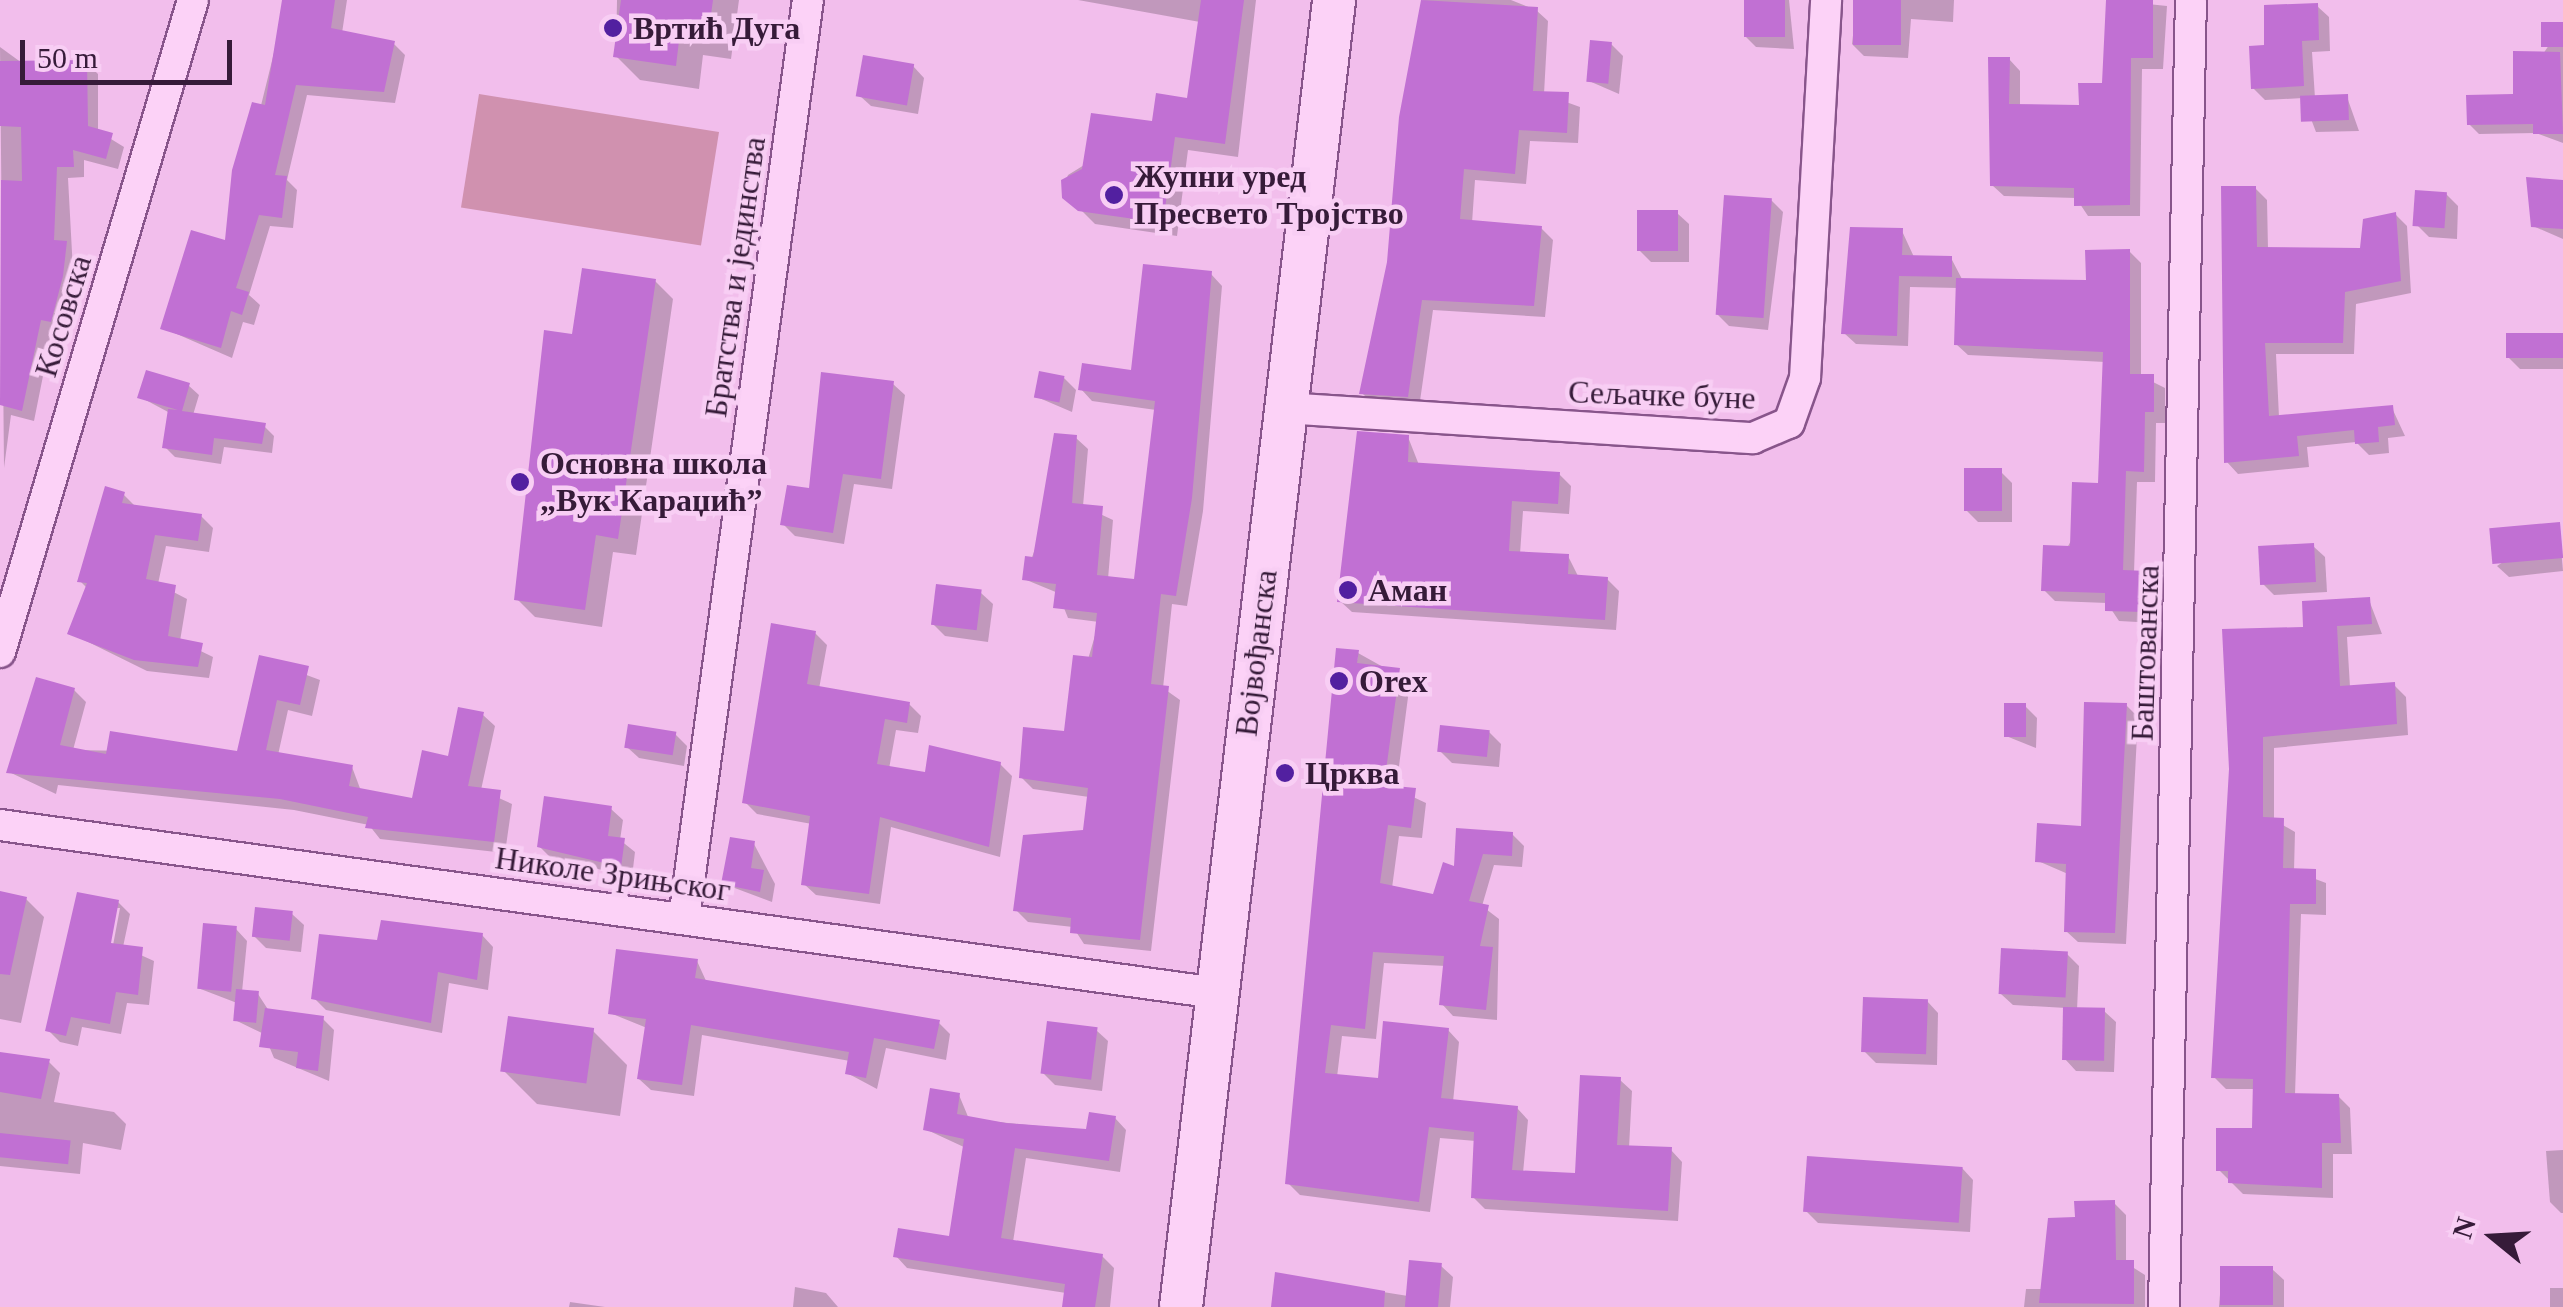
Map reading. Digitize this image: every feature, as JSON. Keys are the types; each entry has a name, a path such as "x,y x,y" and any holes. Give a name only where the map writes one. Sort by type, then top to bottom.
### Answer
{"main road":[{"name":"Војвођанска","path":"1181,1307 1334,0"}],"street":[{"name":"Косовска","path":"0,652 194,0"},
{"name":"Братства и јединства","path":"684,919 808,0"},
{"name":"Сељачке буне","path":"1284,408 1753,438 1789,422 1805,378 1826,0"},
{"name":"Баштованска","path":"2164,1307 2191,0"},
{"name":"Николе Зрињског","path":"0,825 1217,992"}],"shaded area":[{"path":"479,94 719,132 701,246 461,208"}],"building":[{"path":"282,0 335,0 331,28 395,41 384,92 296,85 275,175 287,176 282,218 259,215 236,288 249,292 242,315 231,311 221,348 160,329 191,230 225,240 232,170 252,102 265,105"},
{"path":"621,0 713,0 708,36 680,32 676,66 613,57"},
{"path":"1201,0 1244,0 1225,144 1175,137 1163,223 1078,211 1062,198 1061,180 1082,169 1091,113 1152,121 1156,93 1187,98"},
{"path":"1421,0 1538,7 1533,91 1569,92 1567,133 1519,130 1515,174 1464,169 1460,219 1542,226 1534,306 1422,300 1408,397 1359,394 1387,262 1399,117"},
{"path":"1744,0 1785,0 1785,37 1744,37"},
{"path":"1853,0 1901,0 1901,45 1853,45"},
{"path":"2106,0 2153,0 2153,58 2131,58 2130,205 2074,206 2074,188 1990,186 1988,57 2010,57 2009,104 2079,105 2078,83 2102,83"},
{"path":"2318,3 2319,40 2302,41 2304,86 2251,89 2249,46 2264,45 2264,5"},
{"path":"2541,22 2563,22 2563,47 2541,47"},
{"path":"1590,40 1612,42 1608,84 1586,82"},
{"path":"2513,51 2560,52 2563,134 2533,134 2533,124 2467,125 2466,95 2513,94"},
{"path":"863,55 914,64 907,105 856,96"},
{"path":"87,60 88,126 113,133 106,159 73,150 74,167 57,167 54,240 67,241 63,276 51,322 41,320 22,411 0,405 1,180 22,181 21,127 0,126 0,61"},
{"path":"2348,94 2349,120 2301,122 2300,96"},
{"path":"2526,177 2563,180 2563,229 2531,227"},
{"path":"2221,186 2256,186 2257,247 2360,248 2363,219 2396,212 2401,281 2345,292 2343,343 2265,343 2269,416 2393,405 2395,425 2378,427 2379,442 2355,444 2354,430 2297,436 2299,456 2224,463"},
{"path":"2415,190 2447,192 2444,228 2412,226"},
{"path":"1724,195 1772,198 1764,318 1716,315"},
{"path":"1637,210 1678,210 1678,251 1637,251"},
{"path":"1850,227 1903,228 1902,255 1952,256 1952,277 1899,276 1897,336 1841,334"},
{"path":"2130,249 2130,374 2154,374 2154,412 2145,412 2144,472 2126,471 2123,570 2147,571 2145,612 2105,611 2105,593 2041,591 2043,545 2070,546 2072,482 2098,483 2103,352 1954,345 1956,278 2086,280 2085,250"},
{"path":"1143,264 1212,271 1192,498 1176,596 1161,594 1151,684 1169,686 1140,940 1070,933 1071,918 1013,911 1023,835 1083,830 1088,788 1019,778 1023,727 1064,731 1073,655 1092,657 1097,613 1053,608 1056,584 1022,580 1025,556 1033,557 1054,433 1077,435 1072,503 1103,506 1097,575 1134,579 1155,401 1078,390 1082,363 1131,370"},
{"path":"582,268 656,279 618,539 596,535 585,610 514,600 544,330 572,334"},
{"path":"2506,333 2563,333 2563,358 2506,358"},
{"path":"146,370 190,383 182,411 266,423 262,444 214,438 212,455 162,448 168,409 178,410 137,398"},
{"path":"1039,371 1065,376 1059,402 1034,398"},
{"path":"821,372 894,381 881,479 843,474 833,533 780,525 787,485 809,488"},
{"path":"1357,431 1409,435 1408,462 1560,472 1558,504 1512,501 1509,551 1569,554 1568,574 1608,577 1605,620 1337,602"},
{"path":"1964,468 2002,468 2002,511 1964,511"},
{"path":"105,486 125,492 122,503 202,514 198,541 155,535 146,579 176,585 168,636 203,643 198,667 134,660 67,634 87,583 77,582"},
{"path":"2560,522 2563,558 2492,564 2489,528"},
{"path":"2314,543 2316,582 2260,585 2258,546"},
{"path":"936,584 982,590 977,630 931,625"},
{"path":"2370,597 2372,624 2337,626 2340,686 2395,682 2397,724 2263,737 2263,817 2284,818 2283,868 2316,869 2316,904 2290,904 2285,1093 2339,1094 2341,1143 2322,1143 2322,1188 2228,1183 2228,1171 2216,1171 2216,1128 2252,1128 2253,1079 2211,1078 2229,769 2222,629 2303,627 2302,601"},
{"path":"771,623 816,631 807,684 910,702 907,723 885,719 877,764 925,772 929,745 1001,762 989,847 880,817 869,894 801,885 810,816 742,803"},
{"path":"1336,648 1359,650 1357,663 1400,668 1384,785 1416,788 1411,828 1388,825 1380,883 1433,894 1443,862 1454,866 1456,828 1513,832 1512,856 1483,854 1469,901 1489,905 1480,946 1493,947 1486,1010 1439,1005 1444,956 1373,952 1365,1029 1331,1025 1325,1073 1378,1078 1383,1021 1449,1028 1441,1098 1518,1106 1512,1170 1575,1173 1580,1075 1621,1077 1617,1145 1672,1147 1668,1211 1471,1198 1474,1132 1429,1127 1419,1202 1285,1184"},
{"path":"259,655 309,666 300,705 277,700 266,750 353,765 349,786 412,798 422,750 448,756 458,707 484,712 468,786 501,790 494,842 365,828 368,817 280,799 6,773 36,677 75,688 60,745 106,754 110,731 237,751"},
{"path":"2084,702 2127,703 2115,933 2064,932 2066,864 2035,862 2037,823 2081,826"},
{"path":"2004,703 2026,703 2026,737 2004,737"},
{"path":"628,724 676,732 673,755 624,748"},
{"path":"1440,725 1490,730 1487,757 1437,752"},
{"path":"544,796 612,806 608,836 625,838 621,867 537,847"},
{"path":"730,837 755,841 751,868 764,870 760,892 721,884"},
{"path":"0,891 27,897 10,975 0,974"},
{"path":"77,892 119,900 111,943 143,947 138,995 116,992 110,1024 71,1017 66,1036 45,1031"},
{"path":"255,907 293,911 290,941 252,937"},
{"path":"381,920 483,933 477,980 438,972 431,1023 311,999 319,934 377,940"},
{"path":"203,923 237,926 231,992 197,989"},
{"path":"2001,948 2068,952 2066,997 1999,994"},
{"path":"616,949 698,959 695,978 940,1020 934,1049 874,1038 866,1078 845,1074 849,1052 691,1025 682,1085 637,1079 646,1019 608,1014"},
{"path":"236,989 259,991 256,1023 233,1021"},
{"path":"1863,997 1928,999 1926,1054 1861,1052"},
{"path":"2063,1007 2105,1008 2104,1061 2062,1060"},
{"path":"265,1008 324,1016 318,1071 296,1068 298,1052 259,1047"},
{"path":"508,1016 594,1028 586,1084 500,1071"},
{"path":"1047,1021 1098,1027 1091,1080 1041,1074"},
{"path":"0,1052 50,1059 41,1099 0,1092"},
{"path":"930,1088 960,1093 957,1114 1006,1123 1086,1129 1089,1112 1116,1116 1109,1161 1015,1148 1001,1238 1103,1254 1095,1307 1062,1307 1065,1284 893,1257 898,1228 949,1236 964,1139 923,1130"},
{"path":"0,1133 71,1140 68,1164 0,1157"},
{"path":"1807,1156 1963,1167 1959,1223 1803,1212"},
{"path":"2115,1200 2116,1260 2134,1260 2134,1304 2039,1303 2048,1218 2075,1217 2074,1201"},
{"path":"1409,1260 1442,1263 1438,1307 1405,1307"},
{"path":"2220,1266 2273,1266 2273,1305 2220,1305"},
{"path":"1275,1272 1385,1291 1384,1307 1271,1307"}],"place":[{"name":"Вртић Дуга","path":"613,28"},
{"name":"Жупни уред Пресвето Тројство","path":"1114,195"},
{"name":"Основна школа „Вук Караџић”","path":"520,482"},
{"name":"Аман","path":"1348,590"},
{"name":"Orex","path":"1339,681"},
{"name":"Црква","path":"1285,773"}]}
